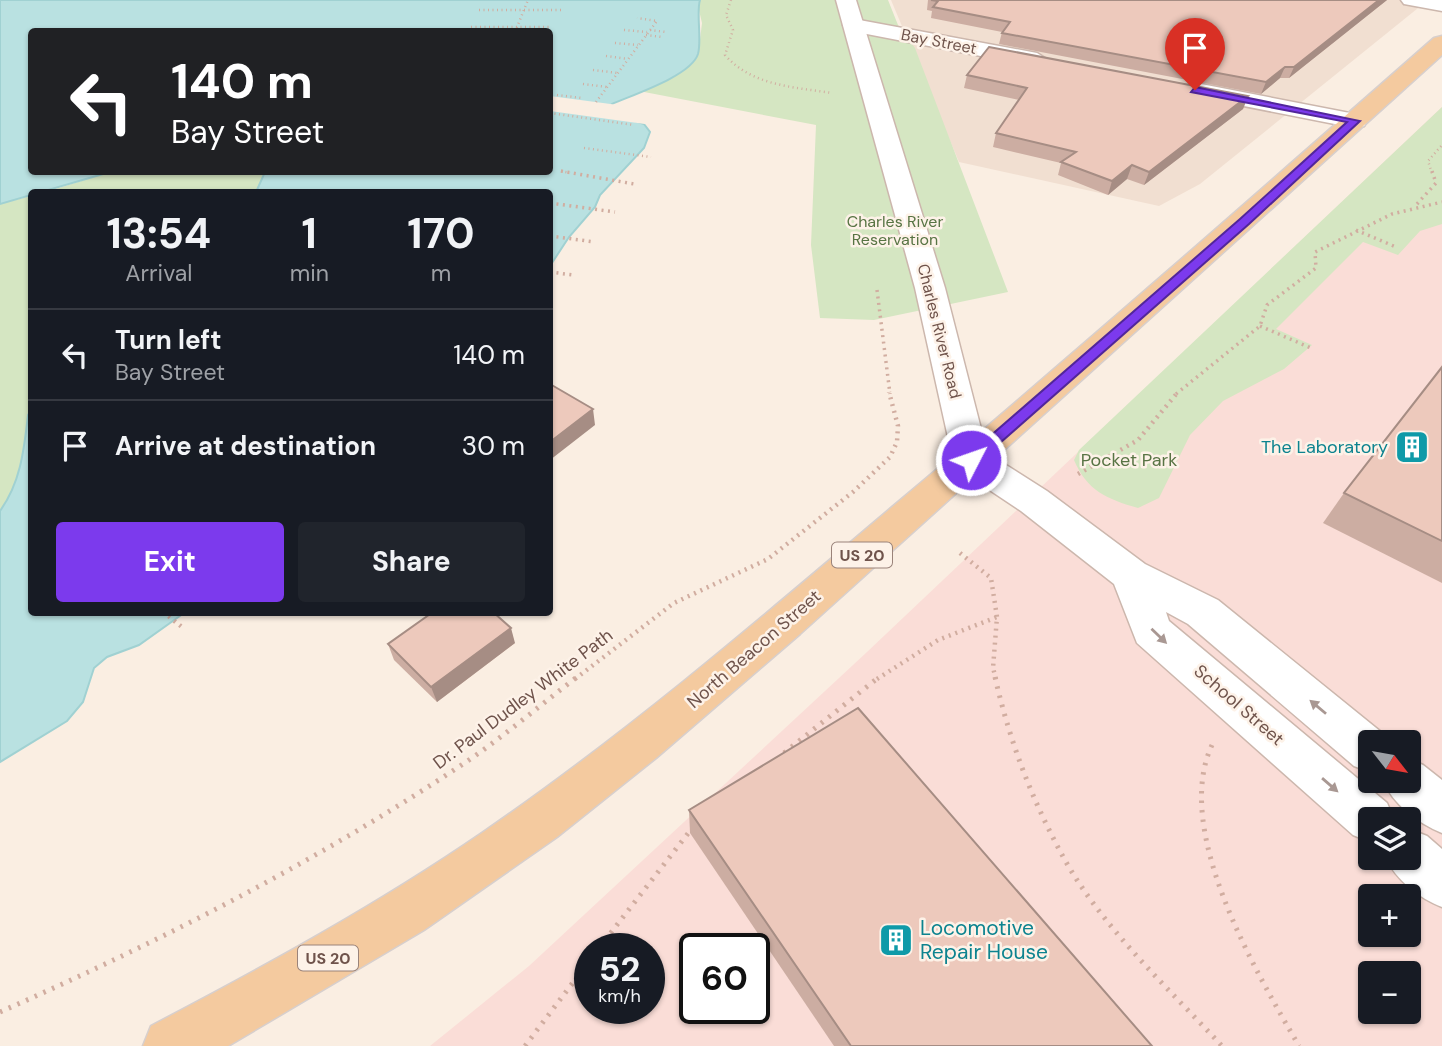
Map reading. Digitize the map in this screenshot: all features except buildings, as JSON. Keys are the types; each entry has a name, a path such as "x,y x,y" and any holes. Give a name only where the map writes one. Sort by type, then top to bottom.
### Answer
{"main road":[{"name":"North Beacon Street","path":"171,1046 344,949 537,823 678,715 1244,222 1442,43"}],"street":[{"path":"1411,0 1442,5"},
{"name":"Bay Street","path":"850,13 1055,63"},
{"name":"Charles River Road","path":"850,13 930,288 971,460"},
{"path":"1174,86 1355,121"},
{"path":"971,460 1034,501 1131,575 1203,612 1358,741"},
{"name":"School Street","path":"1131,575 1152,631 1358,810"},
{"path":"1421,792 1442,810"},
{"path":"1421,864 1442,882"}],"path":[{"path":"517,27 528,0"},
{"path":"731,0 726,15 733,30 725,55 729,61 750,75 840,92"},
{"path":"479,10 562,10"},
{"path":"596,103 657,21 637,18"},
{"path":"471,27 551,27"},
{"path":"624,30 662,37"},
{"path":"648,33 666,32"},
{"path":"615,43 638,46"},
{"path":"606,56 628,59"},
{"path":"593,70 618,73"},
{"path":"583,84 607,87"},
{"path":"557,95 582,98"},
{"path":"553,113 634,125"},
{"path":"1416,204 1436,183 1428,161 1442,145"},
{"path":"584,148 651,158"},
{"path":"561,171 634,184"},
{"path":"1078,474 1139,440 1181,387 1260,326 1267,305 1317,268 1315,252 1355,230 1416,204 1442,202"},
{"path":"553,203 615,212"},
{"path":"1355,230 1396,247"},
{"path":"553,236 595,242"},
{"path":"553,272 573,275"},
{"name":"Dr. Paul Dudley White Path","path":"0,1012 123,958 311,860 465,763 674,603 768,559 853,492 890,457 897,442 898,426 886,379 886,349 877,290"},
{"path":"1260,326 1311,348"},
{"path":"960,553 990,578 997,617 992,668 1008,733 1029,789 1067,864 1124,941 1223,1046"},
{"path":"168,616 182,627"},
{"path":"778,758 917,650 975,622 997,617"},
{"path":"1214,737 1201,773 1205,821 1216,875 1238,936 1299,1046"},
{"path":"609,933 684,835 698,823"},
{"path":"525,1046 574,981"}],"shaded area":[{"path":"891,0 1428,0 1200,184 1159,206 959,162"},
{"path":"1442,107 1442,1046 430,1046 529,966 867,652"}],"green space":[{"name":"Charles River Reservation","path":"700,0 888,0 898,25 915,48 1008,292 874,320 820,318 811,245 816,125 639,91 674,77 698,56 702,23 698,6"},
{"name":"Pocket Park","path":"1442,107 1442,224 1420,231 1398,255 1363,242 1276,329 1312,345 1284,369 1223,401 1190,435 1159,498 1138,508 1108,497 1092,486 1079,471 1074,460 1079,450"},
{"path":"100,175 264,175 257,189 56,189"},
{"path":"28,197 28,415 17,477 0,511 0,204"}],"water":[{"path":"0,0 700,0 699,48 693,62 673,77 612,104 605,111 644,124 650,132 644,148 600,195 595,207 569,237 553,261 553,189 257,189 264,175 553,175 553,28 28,28 28,175 100,175 52,189 28,189 28,196 0,204"},
{"path":"28,415 28,616 180,616 139,645 107,657 94,668 83,702 67,721 0,762 0,511 13,489 23,453"}],"pier":[{"path":"553,96 618,105 611,110 652,125 553,111"}],"place":[{"name":"The Laboratory","path":"1412,447"},
{"name":"Locomotive Repair House","path":"896,940"}],"route":[{"path":"971,460 1244,222 1355,121 1195,90"}]}
